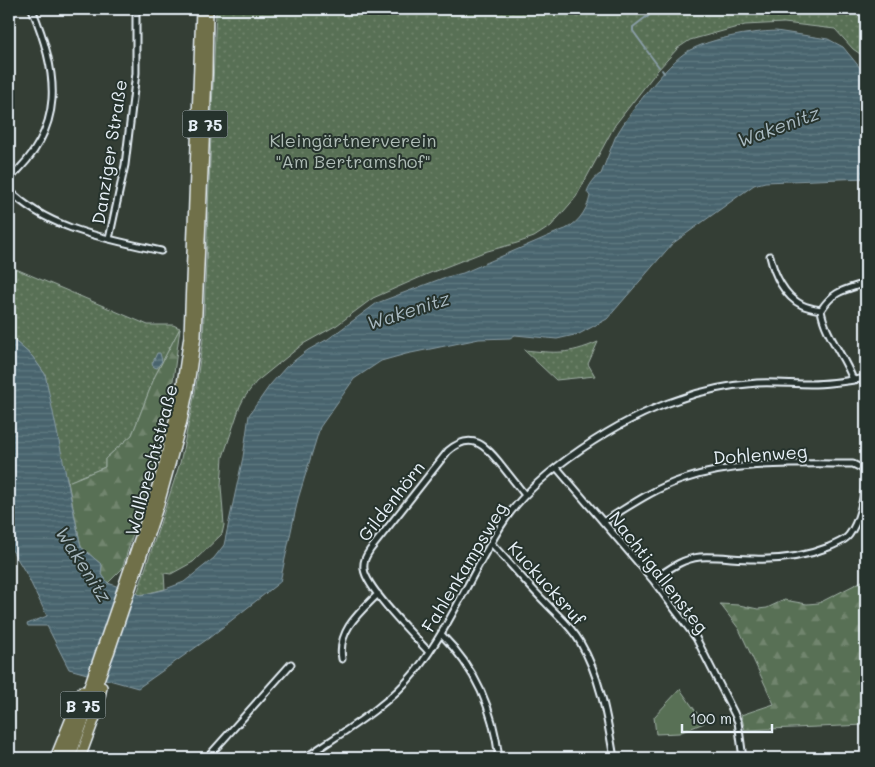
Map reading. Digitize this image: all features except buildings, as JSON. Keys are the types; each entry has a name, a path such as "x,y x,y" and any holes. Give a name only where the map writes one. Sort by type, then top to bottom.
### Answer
{"main road":[{"name":"Wallbrechtstraße","path":"70,758 142,542 175,420 189,336 201,9"},
{"name":"Wallbrechtstraße","path":"142,542 159,504 182,421 196,336 208,9"},
{"name":"Wallbrechtstraße","path":"63,758 105,651"},
{"path":"55,758 75,708 105,651"},
{"path":"80,758 96,715 105,651"}],"street":[{"path":"9,179 24,165 34,151 46,127 52,102 50,61 32,9"},
{"name":"Danziger Straße","path":"109,239 125,165 134,82 136,9"},
{"path":"9,190 27,206 76,230 161,251"},
{"path":"770,256 773,270 790,296 801,305 821,310"},
{"path":"853,380 850,369 823,320 821,310 829,299 839,292 866,283"},
{"name":"Fahlenkampsweg","path":"305,758 372,711 400,688 441,634 512,508 525,494 557,468 596,440 664,404 731,386 759,383 811,384 866,378"},
{"name":"Gildenhörn","path":"429,652 367,579 364,560 370,550 436,466 454,446 466,441 475,442 486,447 525,494"},
{"name":"Dohlenweg","path":"603,522 646,495 679,480 716,469 756,465 852,464 862,469 866,476"},
{"name":"Nachtigallensteg","path":"557,468 652,580 696,638 738,722 743,758"},
{"path":"652,580 679,562 700,557 756,559 788,557 832,546 848,538 855,526 866,481"},
{"name":"Kuckucksruf","path":"491,543 571,628 579,640 594,671 602,694 614,758"},
{"path":"342,660 340,650 347,628 355,616 378,594"},
{"path":"441,634 463,658 477,682 488,710 499,758"},
{"path":"207,758 291,664"}],"green space":[{"name":"Kleingärtnerverein \"Am Bertramshof\"","path":"216,9 860,9 866,18 866,58 853,49 835,29 784,23 745,25 690,40 678,48 657,71 615,125 576,197 551,226 534,237 484,252 373,298 337,325 303,344 256,382 240,406 223,457 221,486 224,525 222,534 193,562 171,574 164,573 165,589 141,595 137,594 180,463 195,393 203,339"},
{"path":"9,266 148,325 173,325 180,328 155,376 132,435 105,459 105,467 68,482 58,449 45,374 32,356 9,336"},
{"path":"180,328 172,388 156,460 122,569 108,583 101,573 102,565 81,547 68,482 105,467 105,459 132,435 155,376"},
{"path":"598,342 588,364 595,376 556,380 524,350 561,352 578,349"},
{"path":"866,579 866,725 745,730 741,715 774,704 739,629 720,604 758,609 767,608 784,600 807,604 819,603"},
{"path":"680,689 704,723 679,733 656,734 654,717"}],"water":[{"name":"Wakenitz","path":"776,31 828,39 843,47 866,75 866,178 765,182 754,185 672,244 607,319 579,334 557,339 515,335 510,338 479,339 381,361 354,379 320,427 298,499 280,582 209,638 138,688 69,669 47,626 28,626 27,624 47,616 27,575 9,545 9,336 32,356 45,374 81,547 102,565 101,573 108,583 141,595 163,590 184,582 214,558 224,545 243,457 249,415 270,385 286,367 377,303 443,278 463,273 571,226 580,218 586,208 590,196 587,192 591,184 601,174 620,129 648,91 670,66 688,51 719,39 743,34"},
{"path":"157,353 160,353 162,361 157,368 152,364"}],"waterway":[{"path":"647,17 657,9"},
{"path":"646,17 633,27 633,31 646,49"},
{"path":"647,51 659,67"}]}
